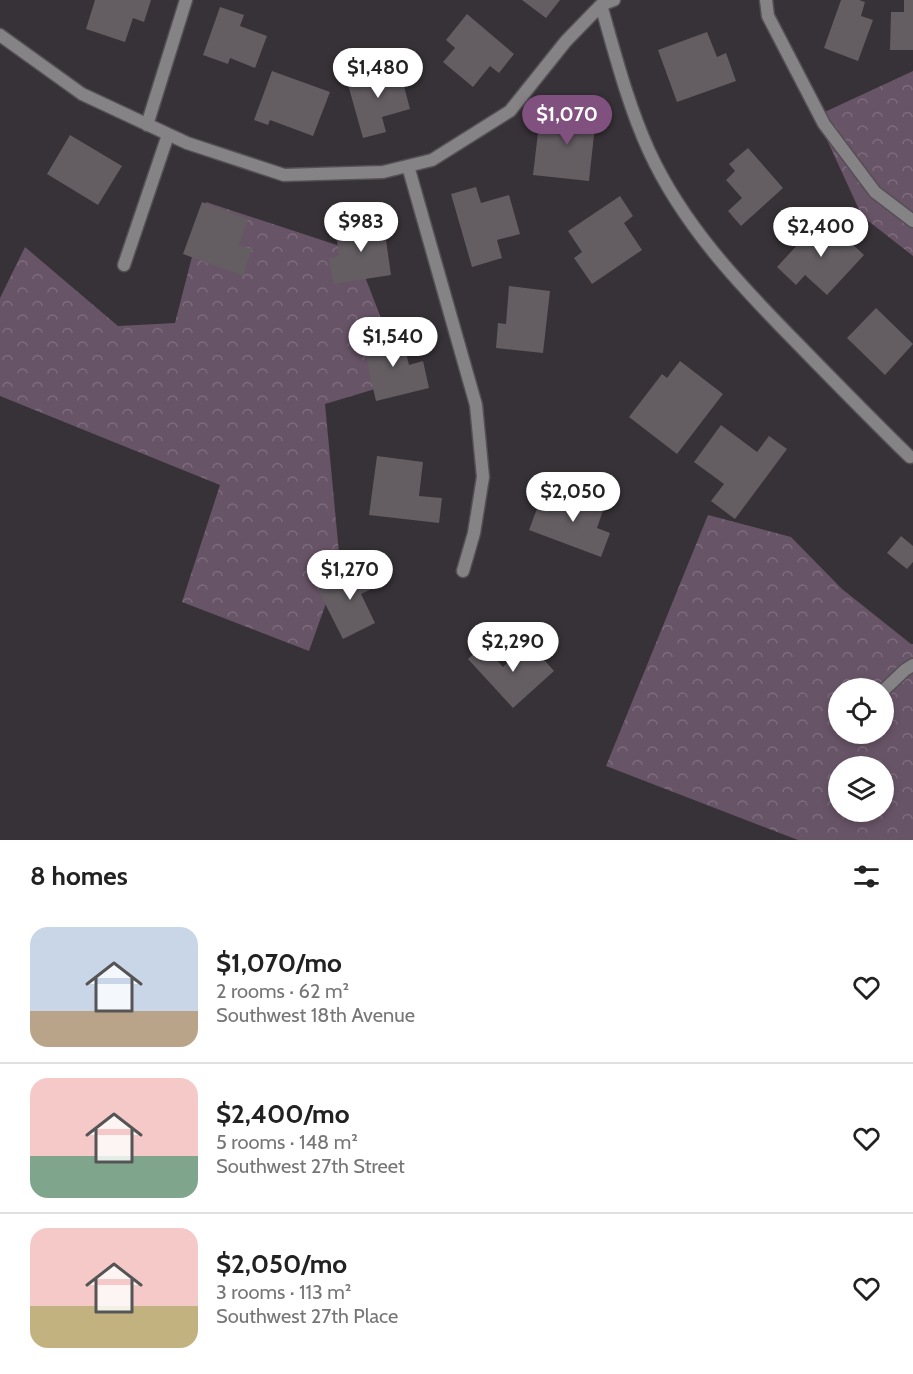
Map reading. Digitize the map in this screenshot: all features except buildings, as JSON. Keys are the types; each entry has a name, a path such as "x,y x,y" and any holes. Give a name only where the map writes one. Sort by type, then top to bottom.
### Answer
{"street":[{"path":"147,125 186,0"},
{"path":"0,35 82,94 187,143 284,175 382,172 432,160 510,111 566,41 601,5 614,0"},
{"path":"766,0 768,16 824,123 875,192 913,221"},
{"path":"601,5 626,91 649,152 691,224 746,290 866,415 910,457"},
{"path":"124,265 168,135"},
{"path":"408,166 476,405 483,477 474,533 463,571"},
{"path":"894,680 913,665"}],"green space":[{"path":"913,71 913,256 862,216 816,116"},
{"path":"206,202 355,251 405,380 325,404 340,564 309,651 182,602 220,485 0,396 0,298 25,247 118,326 175,323"},
{"path":"708,515 791,537 842,589 913,644 913,840 798,840 606,766"}]}
